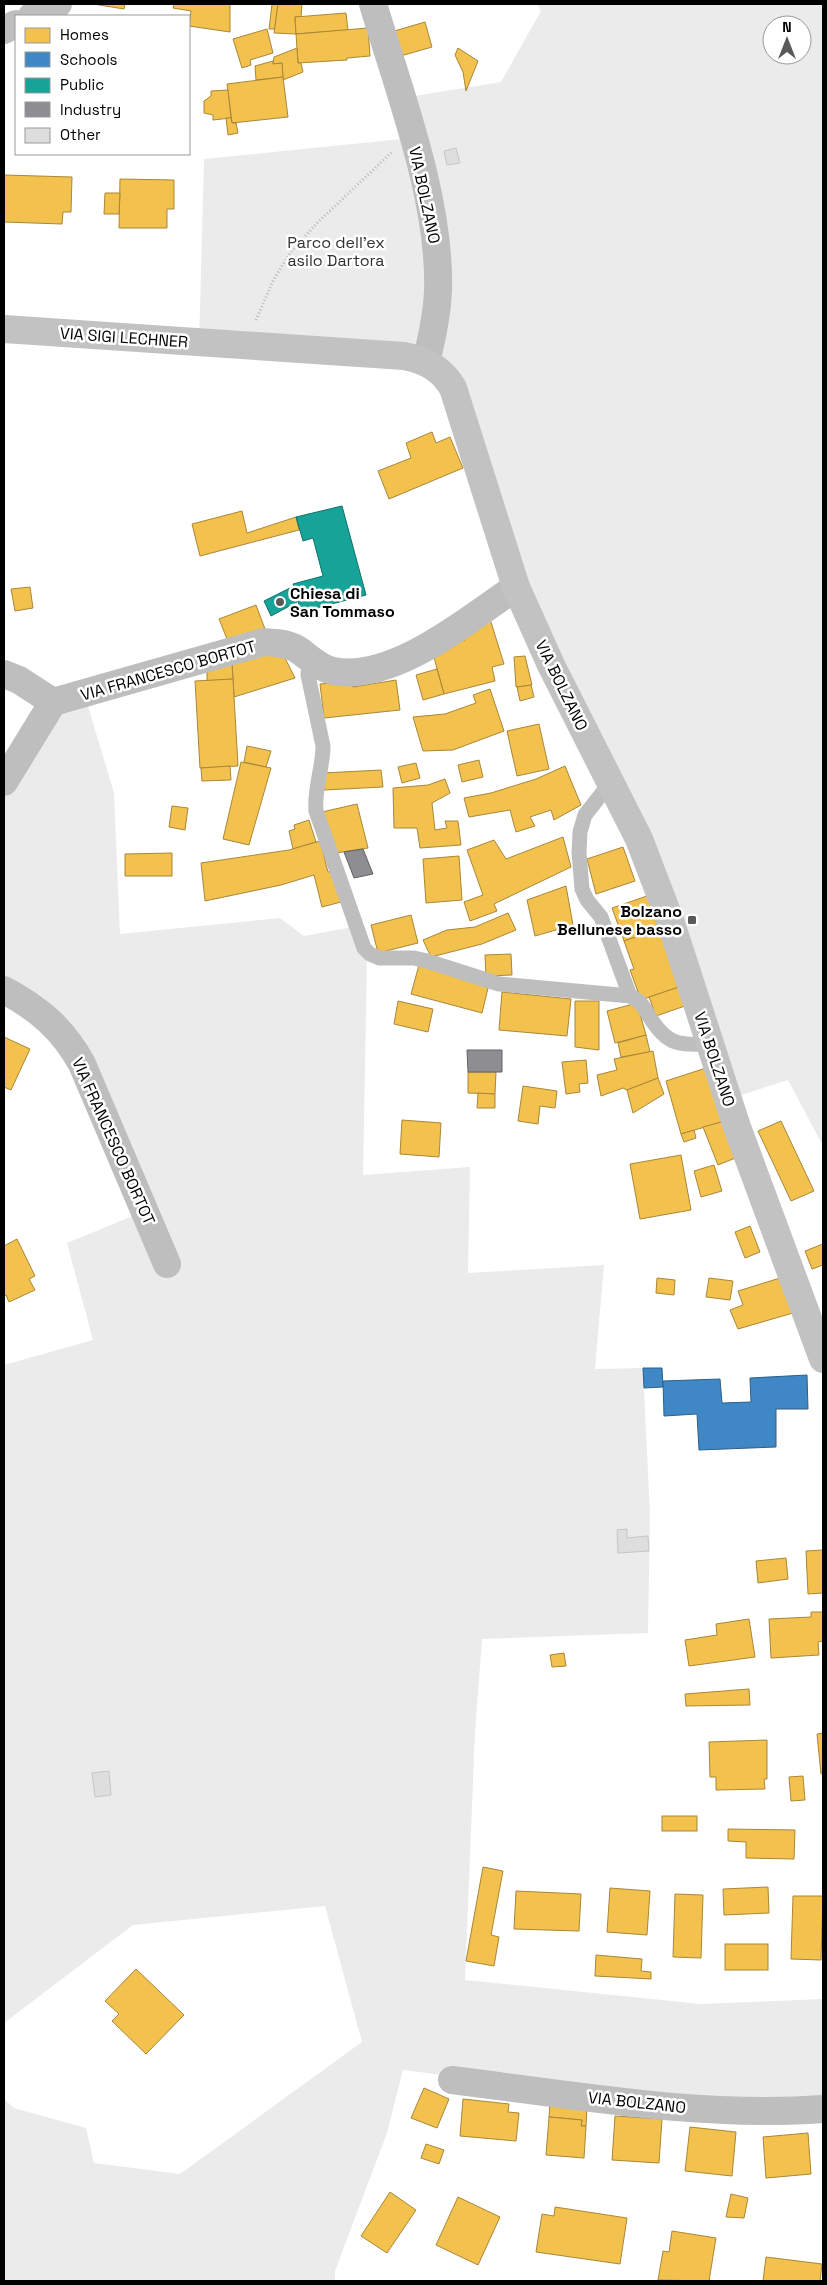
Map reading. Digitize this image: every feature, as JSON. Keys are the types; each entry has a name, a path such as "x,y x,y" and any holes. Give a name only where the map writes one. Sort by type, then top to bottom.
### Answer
{"street":[{"path":"34,15 58,4"},
{"name":"VIA BOLZANO","path":"373,4 415,143 432,215 436,246 438,290 434,328 426,362 447,377 453,388 516,587 551,665 639,838 670,920 737,1127 823,1359"},
{"name":"VIA SIGI LECHNER","path":"4,329 404,356 426,362"},
{"name":"VIA FRANCESCO BORTOT","path":"53,702 264,642 284,643 297,649 322,667 342,672 372,670 419,652 516,587"},
{"path":"4,674 19,680 53,702 4,782"},
{"name":"VIA FRANCESCO BORTOT","path":"4,990 42,1013 59,1029 72,1046 82,1064 167,1264"},
{"name":"VIA BOLZANO","path":"452,2080 679,2107 763,2112 823,2109"}],"lane":[{"path":"309,658 308,675 323,746 323,758 315,797 316,811 364,948 370,954 379,958 414,958 427,961 499,984 630,996 643,1005 659,1033 667,1038 686,1043 710,1044"},
{"path":"610,782 585,815 580,832 578,852 582,889 587,900 601,918 630,996"}],"path":[{"path":"244,345 274,279 291,252 316,224 387,156 398,148 415,143"}],"green space":[{"name":"Parco dell'ex asilo Dartora","path":"537,4 823,4 823,1146 788,1080 732,1098 521,575 448,364 199,347 204,159 421,137 408,97 501,82 541,11"},
{"path":"82,686 114,793 120,934 280,918 304,936 353,927 367,959 363,1175 470,1167 468,1273 604,1265 595,1369 643,1368 650,1515 648,1633 482,1639 475,1732 465,1980 701,2004 823,1999 823,2105 629,2098 403,2070 387,2133 335,2271 335,2281 4,2281 4,2099 14,2108 86,2128 94,2163 180,2174 362,2042 325,1906 133,1925 4,2023 4,1365 93,1340 67,1243 157,1206 83,1040 4,1002 4,770"}],"building: Homes":[{"path":"93,4 125,4 124,9"},
{"path":"174,4 230,4 230,32 190,26 191,11 173,8"},
{"path":"272,4 278,4 275,29 269,29"},
{"path":"278,4 302,4 301,17 295,17 296,34 274,33"},
{"path":"346,13 348,30 296,34 295,17"},
{"path":"425,22 432,47 397,57 391,32"},
{"path":"368,28 370,56 347,58 347,60 298,63 296,34"},
{"path":"267,29 273,53 250,60 251,65 242,68 233,39"},
{"path":"297,48 298,63 301,63 303,72 283,80 282,63 273,64 274,57"},
{"path":"458,48 478,61 466,91 463,72 455,55"},
{"path":"273,61 273,64 282,63 283,77 256,80 255,66"},
{"path":"283,77 288,117 232,123 227,84"},
{"path":"228,90 231,118 213,120 213,115 204,113 204,101 211,96 211,91"},
{"path":"226,118 231,118 232,123 236,123 238,133 228,135"},
{"path":"4,175 72,177 71,212 63,212 62,224 4,222"},
{"path":"120,179 174,180 174,209 167,209 167,228 119,228"},
{"path":"105,193 120,193 119,214 104,214"},
{"path":"432,432 436,443 450,437 463,468 389,499 378,471 411,458 406,443"},
{"path":"242,511 247,533 296,517 299,530 200,556 192,524"},
{"path":"30,587 33,608 15,611 11,589"},
{"path":"256,605 265,629 229,644 219,619"},
{"path":"490,619 504,664 492,667 495,681 444,694 432,650 465,640 460,633"},
{"path":"281,650 295,678 234,697 232,664"},
{"path":"525,656 532,685 516,687 514,657"},
{"path":"232,664 233,679 207,681 207,668"},
{"path":"437,669 444,694 423,700 416,675"},
{"path":"233,679 238,766 200,768 195,681"},
{"path":"396,680 400,710 324,718 320,684 352,681 353,687"},
{"path":"531,685 534,697 520,701 517,687"},
{"path":"490,689 504,731 453,750 423,751 413,717 445,714 476,703 473,695"},
{"path":"539,724 549,769 517,776 507,731"},
{"path":"247,746 271,751 266,767 244,762"},
{"path":"479,760 483,777 462,782 458,765"},
{"path":"241,762 271,768 249,845 223,839"},
{"path":"416,763 420,778 402,783 398,767"},
{"path":"230,766 231,780 202,781 201,768"},
{"path":"565,766 581,805 554,820 551,810 530,817 535,826 516,832 510,810 469,817 464,798 491,793 536,779"},
{"path":"381,770 383,787 324,790 323,773"},
{"path":"445,779 450,793 432,803 435,830 447,828 445,821 458,821 461,845 420,848 417,828 394,828 393,788 428,785"},
{"path":"357,804 368,848 336,853 322,812"},
{"path":"172,806 188,808 185,830 169,827"},
{"path":"309,820 316,842 293,849 289,831 295,829 294,825"},
{"path":"563,837 571,867 494,904 497,911 470,921 464,902 483,895 467,850 494,840 506,859"},
{"path":"320,841 328,872 333,871 341,902 322,907 314,875 281,885 205,901 201,863 289,850"},
{"path":"623,847 635,881 596,894 587,859"},
{"path":"172,853 172,876 125,876 125,854"},
{"path":"459,856 462,900 426,903 423,859"},
{"path":"566,886 573,925 535,936 527,900"},
{"path":"647,896 659,929 624,941 612,908"},
{"path":"508,913 516,930 482,944 431,957 423,940 447,930 475,927"},
{"path":"411,915 418,943 378,953 371,925"},
{"path":"659,929 679,987 641,1000 630,970 634,969 624,941"},
{"path":"511,954 512,975 486,976 485,955"},
{"path":"419,965 489,984 482,1013 411,994"},
{"path":"679,987 685,1006 656,1016 649,997"},
{"path":"502,992 571,999 567,1036 499,1030"},
{"path":"398,1001 433,1009 428,1032 394,1024"},
{"path":"575,1001 599,1001 599,1050 575,1047"},
{"path":"637,1003 646,1035 615,1043 607,1011"},
{"path":"646,1035 650,1052 621,1057 618,1043"},
{"path":"4,1037 30,1049 11,1090 4,1087"},
{"path":"653,1051 658,1078 627,1090 623,1088 601,1096 597,1075 617,1070 614,1059"},
{"path":"586,1060 588,1083 579,1084 580,1092 566,1094 562,1062"},
{"path":"706,1068 722,1122 681,1134 666,1081"},
{"path":"468,1072 496,1072 495,1094 468,1093"},
{"path":"658,1078 664,1094 633,1113 627,1090"},
{"path":"523,1086 557,1091 555,1108 540,1106 538,1124 518,1121"},
{"path":"478,1093 495,1094 495,1108 477,1108"},
{"path":"402,1120 441,1123 439,1157 400,1154"},
{"path":"728,1120 743,1155 718,1165 703,1127"},
{"path":"781,1121 814,1191 791,1201 758,1131"},
{"path":"694,1130 696,1138 684,1142 681,1134"},
{"path":"681,1155 691,1210 640,1219 630,1164"},
{"path":"714,1165 722,1191 701,1197 694,1171"},
{"path":"750,1226 760,1252 745,1258 735,1232"},
{"path":"17,1239 35,1276 29,1279 35,1290 9,1302 6,1295 4,1297 4,1246"},
{"path":"823,1244 823,1265 812,1269 805,1251"},
{"path":"657,1278 675,1280 674,1295 656,1293"},
{"path":"709,1278 733,1281 730,1300 706,1297"},
{"path":"780,1278 793,1313 738,1329 730,1310 743,1305 738,1291"},
{"path":"823,1550 823,1593 808,1594 806,1551"},
{"path":"786,1558 788,1579 758,1583 756,1561"},
{"path":"811,1612 823,1612 823,1641 818,1642 819,1655 771,1658 769,1619 811,1617"},
{"path":"749,1619 755,1657 689,1666 685,1640 717,1635 716,1624"},
{"path":"564,1653 566,1666 552,1667 550,1655"},
{"path":"749,1689 750,1705 686,1706 685,1694"},
{"path":"823,1733 823,1773 821,1774 817,1734"},
{"path":"767,1740 767,1779 764,1779 765,1789 716,1790 716,1777 710,1777 709,1742"},
{"path":"803,1776 805,1800 791,1801 789,1777"},
{"path":"662,1816 697,1816 697,1831 662,1831"},
{"path":"728,1829 795,1830 794,1859 746,1858 746,1842 728,1841"},
{"path":"483,1867 503,1871 491,1935 499,1937 494,1966 466,1961"},
{"path":"768,1887 769,1913 724,1915 723,1889"},
{"path":"610,1888 650,1891 647,1935 607,1932"},
{"path":"516,1891 581,1894 579,1931 514,1929"},
{"path":"675,1894 703,1895 701,1958 673,1957"},
{"path":"793,1896 823,1896 821,1960 791,1959"},
{"path":"725,1944 768,1944 768,1970 725,1970"},
{"path":"596,1955 642,1959 641,1971 651,1972 651,1979 595,1976"},
{"path":"136,1969 184,2015 146,2054 112,2021 119,2014 105,2001"},
{"path":"424,2088 449,2099 437,2128 411,2118"},
{"path":"463,2099 509,2104 508,2112 519,2113 516,2141 460,2136"},
{"path":"550,2103 587,2106 586,2126 581,2126 582,2120 549,2117"},
{"path":"615,2116 662,2119 659,2163 612,2160"},
{"path":"549,2117 582,2120 581,2126 586,2126 584,2158 546,2155"},
{"path":"690,2127 736,2132 732,2176 685,2171"},
{"path":"808,2133 811,2174 766,2178 763,2137"},
{"path":"426,2144 444,2150 439,2164 421,2158"},
{"path":"390,2192 416,2210 387,2253 361,2236"},
{"path":"731,2194 748,2198 744,2218 726,2217"},
{"path":"458,2197 500,2217 478,2265 436,2245"},
{"path":"555,2207 627,2218 620,2264 536,2252 542,2214 554,2216"},
{"path":"672,2231 716,2238 709,2281 658,2280 663,2251 669,2252"},
{"path":"766,2257 822,2264 820,2281 763,2281"}],"building: Schools":[{"path":"643,1368 662,1368 663,1387 644,1388"},
{"path":"807,1375 808,1409 776,1409 776,1447 699,1450 697,1414 664,1416 663,1381 720,1379 722,1403 751,1402 750,1378"}],"building: Public":[{"path":"342,506 366,595 301,612 293,584 323,576 313,538 303,541 296,517"},
{"name":"Chiesa di San Tommaso","path":"290,588 297,602 271,616 264,601"}],"building: Industry":[{"path":"363,849 373,874 354,878 344,852"},
{"path":"467,1050 502,1050 502,1072 468,1072"}],"building: Other":[{"path":"456,148 460,163 447,165 444,151"},
{"path":"627,1529 627,1538 648,1536 649,1551 618,1553 617,1530"},
{"path":"109,1771 111,1795 95,1797 92,1773"}],"place":[{"name":"Chiesa di San Tommaso","path":"280,602"},
{"name":"Bolzano Bellunese basso","path":"692,920"}]}
